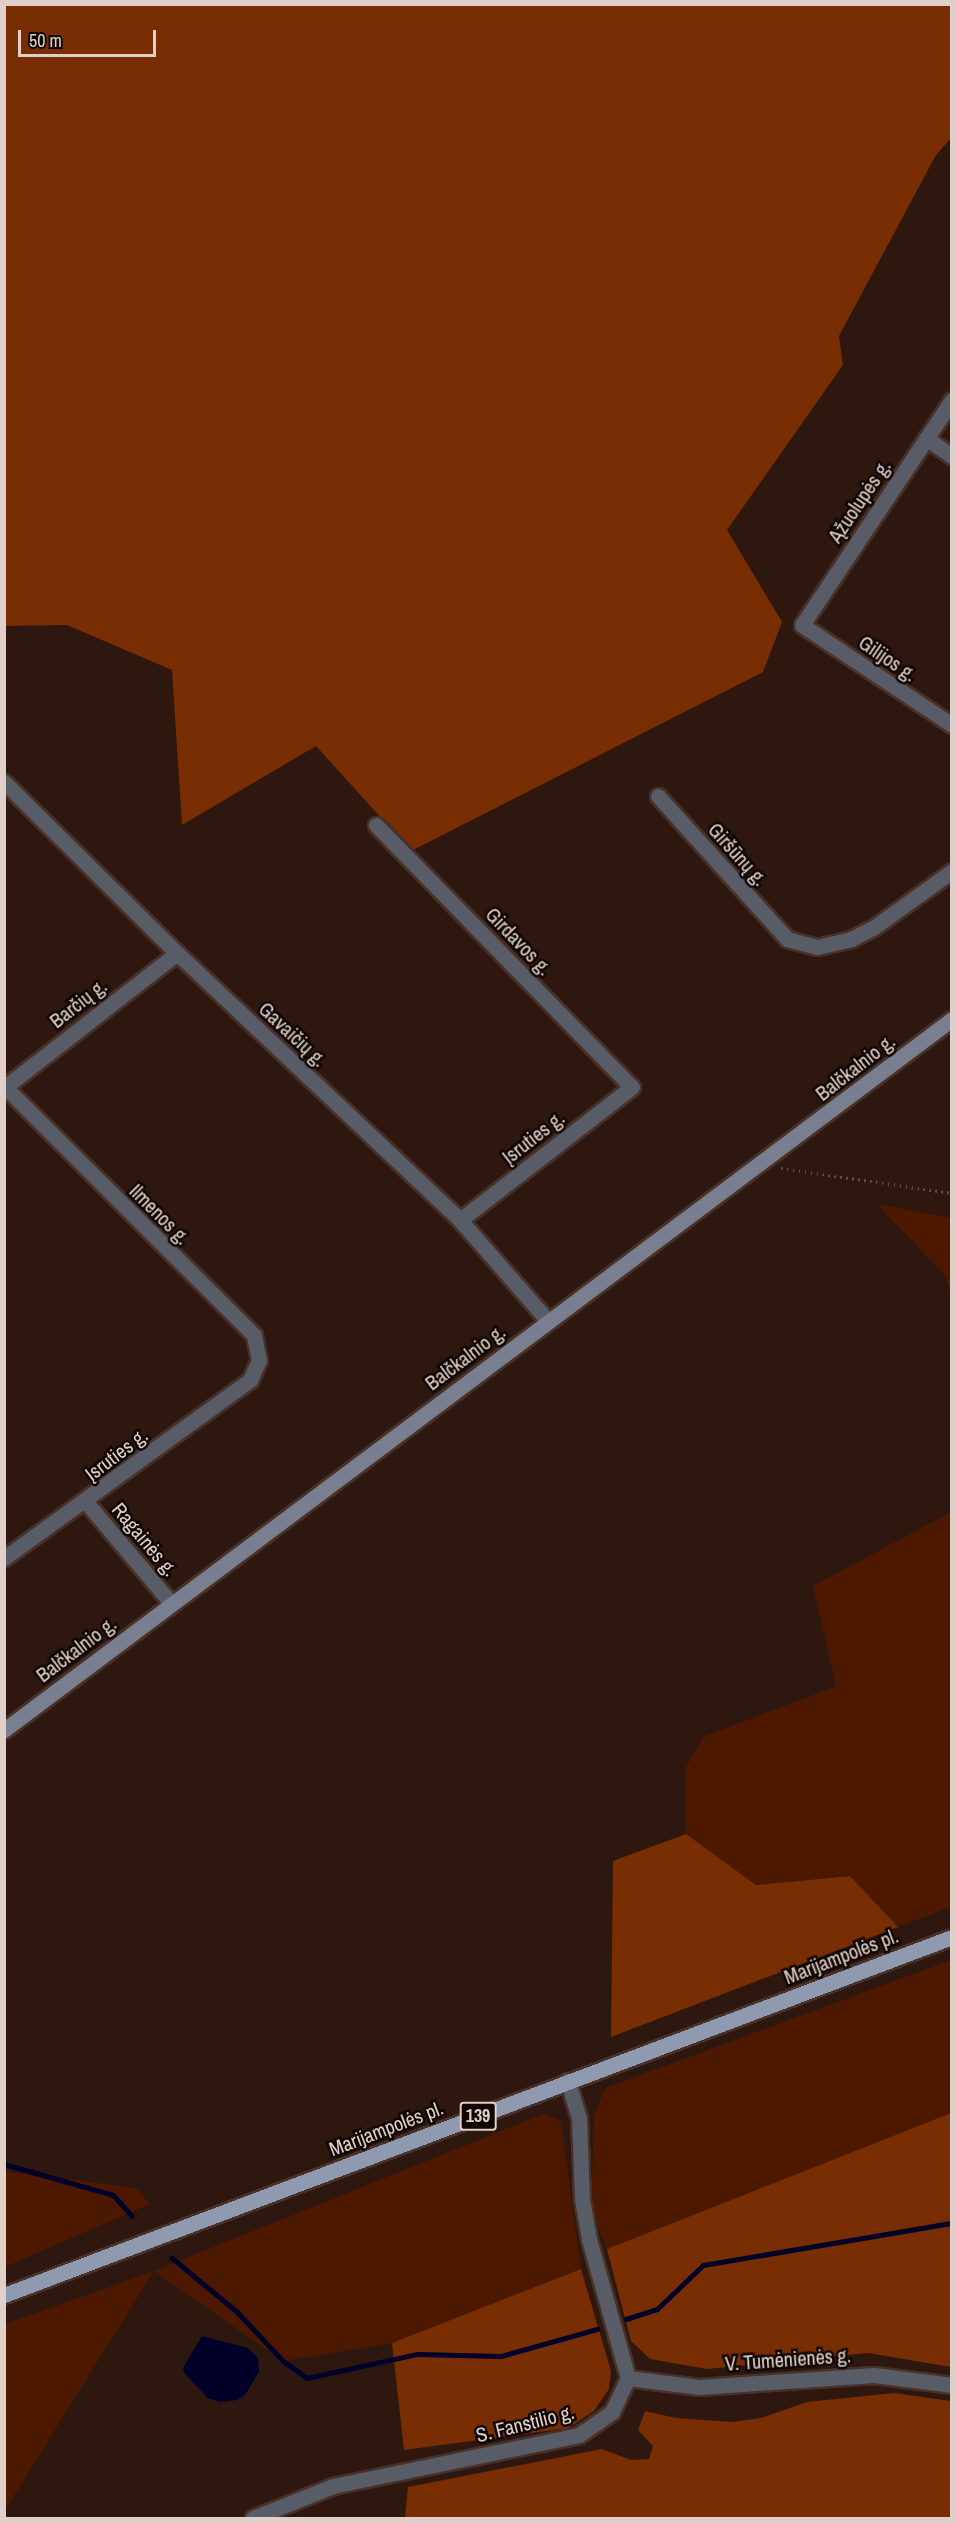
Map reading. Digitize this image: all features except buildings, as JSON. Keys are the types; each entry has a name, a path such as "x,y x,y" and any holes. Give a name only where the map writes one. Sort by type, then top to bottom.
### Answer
{"main road":[{"name":"Marijampolės pl.","path":"4,2295 951,1938"}],"street":[{"name":"Ąžuolupės g.","path":"802,625 951,400"},
{"path":"926,438 951,456"},
{"name":"Gilijos g.","path":"802,625 951,725"},
{"name":"Gavaičių g.","path":"4,782 177,953 460,1220 548,1321"},
{"name":"Giršūnų g.","path":"658,796 787,939 817,947 851,939 873,928 951,871"},
{"name":"Girdavos g.","path":"376,825 632,1088"},
{"name":"Barčių g.","path":"5,1086 177,953"},
{"name":"Balčkalnio g.","path":"4,1730 548,1321 762,1165 951,1020"},
{"name":"Ilmenos g.","path":"5,1086 254,1335 259,1360 250,1380"},
{"name":"Įsruties g.","path":"460,1220 632,1088"},
{"name":"Įsruties g.","path":"4,1558 86,1502 250,1380"},
{"name":"Ragainės g.","path":"86,1502 172,1604"},
{"path":"568,2081 579,2118 582,2199 590,2239 628,2378"},
{"name":"V. Tumėnienės g.","path":"628,2378 699,2387 874,2375 951,2385"},
{"name":"S. Fanstilio g.","path":"253,2518 333,2486 579,2435 612,2412 628,2378"}],"path":[{"path":"762,1165 951,1193"}],"shaded area":[{"path":"4,5 951,5 951,138 936,155 839,336 843,365 727,530 782,622 763,672 411,851 316,746 182,825 172,670 67,625 5,626"},
{"path":"877,1204 951,1218 951,1293 945,1275"},
{"path":"951,1512 951,1907 898,1927 850,1876 756,1885 686,1834 686,1767 703,1737 836,1686 813,1586"},
{"path":"686,1834 756,1885 850,1876 898,1927 611,2037 613,1861"},
{"path":"951,1960 951,2113 607,2249 591,2210 594,2115 605,2088"},
{"path":"951,2113 951,2367 868,2353 707,2369 650,2359 631,2341 607,2249"},
{"path":"543,2114 561,2121 581,2269 392,2343 283,2361 154,2271"},
{"path":"5,2171 136,2188 150,2204 5,2267"},
{"path":"581,2269 611,2371 609,2389 594,2411 568,2428 404,2450 392,2343"},
{"path":"154,2271 5,2510 5,2324"},
{"path":"894,2393 951,2401 951,2518 405,2518 408,2487 602,2449 631,2460 649,2459 653,2446 638,2430 645,2411 676,2418 732,2422 761,2418 807,2402"}],"water":[{"path":"202,2336 248,2348 258,2358 259,2372 245,2395 237,2400 220,2402 208,2398 185,2374 183,2368"}],"waterway":[{"path":"4,2164 113,2195 132,2216"},
{"path":"626,2319 657,2309 703,2265 952,2223"},
{"path":"172,2258 237,2312 283,2361 307,2378 417,2354 501,2356 597,2329"}]}
